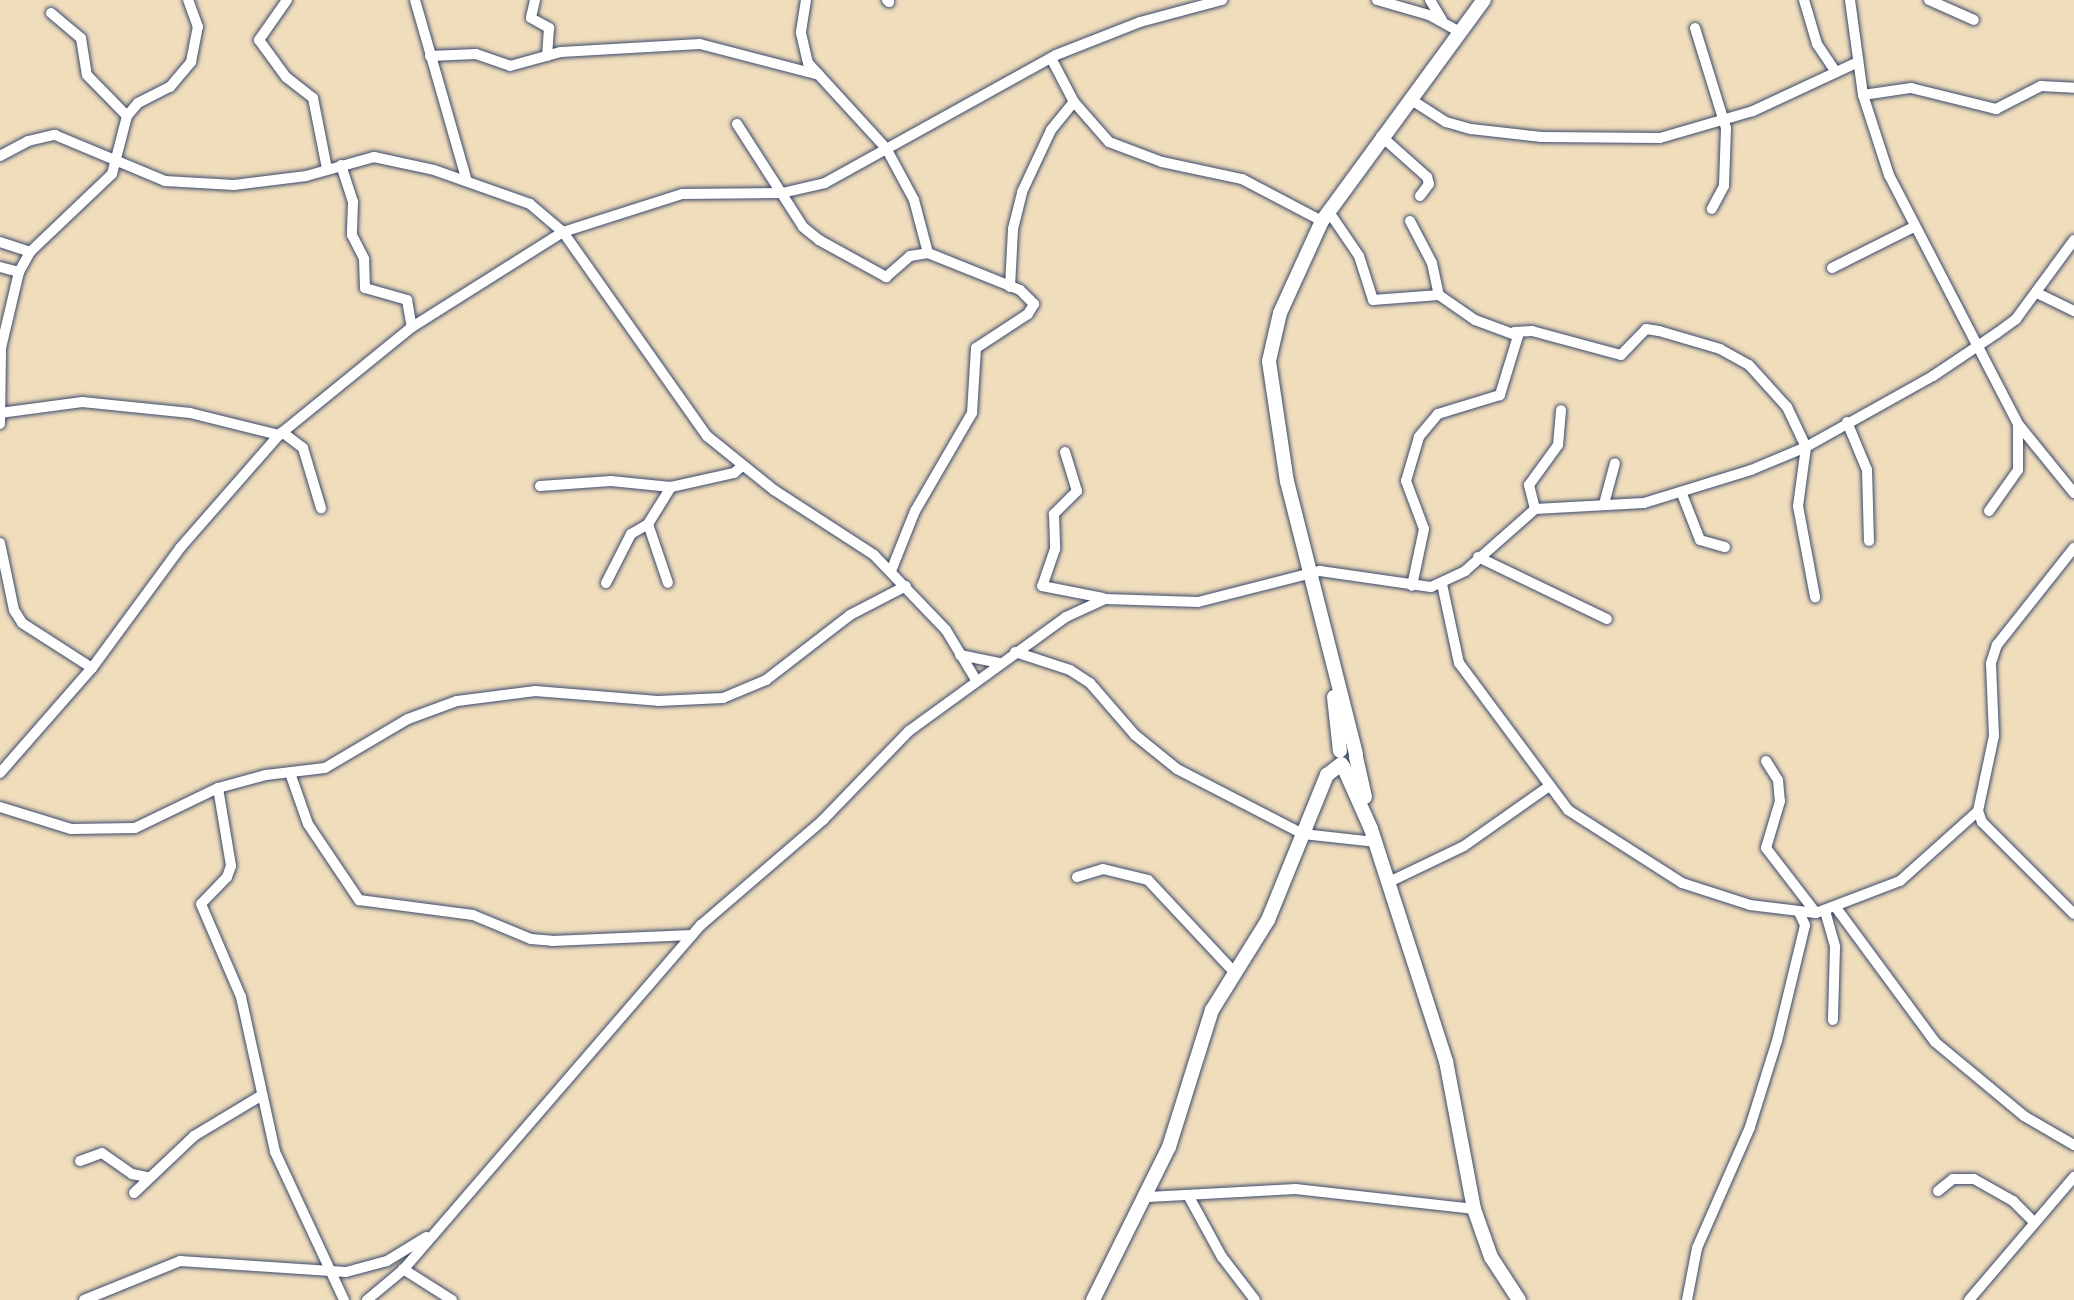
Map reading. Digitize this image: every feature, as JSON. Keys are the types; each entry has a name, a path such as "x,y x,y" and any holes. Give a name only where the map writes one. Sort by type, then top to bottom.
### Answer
{"main road":[{"path":"1484,0 1381,136 1326,216 1280,313 1269,361 1276,431 1331,661 1346,758 1446,1061 1474,1209 1491,1257 1519,1300"},
{"path":"1093,1300 1148,1197 1169,1147 1212,1010 1268,920 1327,775 1346,758"}],"street":[{"path":"188,0 198,27 191,62 170,87 138,103 127,116 116,165 103,185 30,252 19,272 2,336 0,416 109,404 190,413 281,433 303,448 321,508"},
{"path":"287,0 259,40 286,77 313,98 327,169"},
{"path":"415,0 467,181"},
{"path":"535,0 531,18 549,28 547,56"},
{"path":"806,0 802,48 819,75 886,148 914,200 928,253"},
{"path":"0,773 92,668 180,548 281,433 412,327 563,232 682,194 782,193 825,183 1092,38 1190,4 1222,0"},
{"path":"1377,0 1443,21 1460,32"},
{"path":"1430,0 1443,21"},
{"path":"1804,0 1817,44 1836,72"},
{"path":"1850,0 1863,95 1889,175 2018,424 2074,493"},
{"path":"1929,0 1974,20"},
{"path":"51,13 81,38 87,75 127,116"},
{"path":"1695,28 1724,119 1724,186 1712,209"},
{"path":"430,56 476,54 510,66 547,56 700,44 819,75"},
{"path":"1051,58 1074,102 1109,142 1162,162 1242,179 1326,216 1359,256 1373,300 1439,295 1475,320 1514,332 1532,331 1621,355 1646,329 1720,349 1767,381 1787,407 1806,447 1798,506 1815,597"},
{"path":"1410,99 1446,122 1542,137 1660,138 1724,119 1858,62"},
{"path":"1863,95 1911,88 1996,109 2041,86 2074,88"},
{"path":"1010,287 1013,229 1022,192 1051,130 1074,102"},
{"path":"737,124 803,227 881,275 889,276 910,256 928,253 1029,295 1034,304 1028,314 976,348 972,413 915,511 891,571"},
{"path":"0,156 28,141 55,135 116,165 165,181 234,185 327,169 374,157 467,181 530,204 563,232 693,420 742,466 891,571 946,630 976,680"},
{"path":"1381,136 1427,177 1429,184 1420,196"},
{"path":"341,165 353,202 352,235 364,259 365,288 407,300 412,327"},
{"path":"1410,221 1432,263 1439,295"},
{"path":"1832,268 1914,227"},
{"path":"1065,452 1077,491 1054,514 1055,549 1042,586 1105,599 1198,602 1308,573 1357,574 1412,586 1442,584 1535,509 1682,494 1806,447 1976,347 2016,319 2074,240"},
{"path":"0,242 30,252"},
{"path":"0,267 19,272"},
{"path":"2037,293 2074,311"},
{"path":"1412,586 1424,529 1406,481 1419,437 1438,414 1500,395 1519,340 1514,332"},
{"path":"1535,509 1529,485 1558,445 1561,410"},
{"path":"1847,422 1867,470 1869,541"},
{"path":"1989,511 2018,470 2018,424"},
{"path":"1604,504 1615,463"},
{"path":"540,486 611,481 671,487 734,473 742,466"},
{"path":"606,583 631,534 648,524 671,487"},
{"path":"1682,494 1700,540 1725,547"},
{"path":"648,524 668,583"},
{"path":"0,543 14,610 22,623 92,668"},
{"path":"2074,548 1997,645 1991,663 1994,736 1978,811 1982,822 2074,914"},
{"path":"1478,557 1607,619"},
{"path":"1442,584 1459,663 1507,722 1548,787 1584,821 1682,883 1750,905 1799,912 1826,911 1900,881 1978,811"},
{"path":"0,807 39,822 105,831 135,828 218,788 325,768 408,719 457,701 535,691 658,701 723,698 766,680 850,615 906,586"},
{"path":"367,1300 403,1269 692,935 823,820 909,731 1066,617 1105,599"},
{"path":"1015,652 1070,670 1102,695 1150,751 1177,769 1303,834 1373,836"},
{"path":"960,655 1000,663"},
{"path":"1766,761 1778,780 1780,801 1766,848 1826,911 1935,1042 2024,1116 2074,1145"},
{"path":"290,773 308,824 359,900 473,915 541,940 692,935"},
{"path":"1387,883 1464,846 1548,787"},
{"path":"218,788 231,866 227,877 201,904 241,997 259,1097 275,1152 344,1300"},
{"path":"1077,877 1103,869 1148,880 1235,973"},
{"path":"1826,911 1835,947 1833,1020"},
{"path":"1687,1300 1697,1248 1750,1127 1777,1041 1805,925 1799,912"},
{"path":"134,1193 148,1177 216,1119 259,1097"},
{"path":"80,1161 102,1153 132,1174 148,1177"},
{"path":"1969,1300 2074,1177"},
{"path":"1938,1191 1953,1179 1974,1179 2013,1201 2034,1222"},
{"path":"1148,1197 1296,1189 1474,1209"},
{"path":"1188,1195 1222,1257 1255,1300"},
{"path":"84,1300 180,1261 331,1272 367,1269 435,1233"},
{"path":"403,1269 452,1300"}]}
